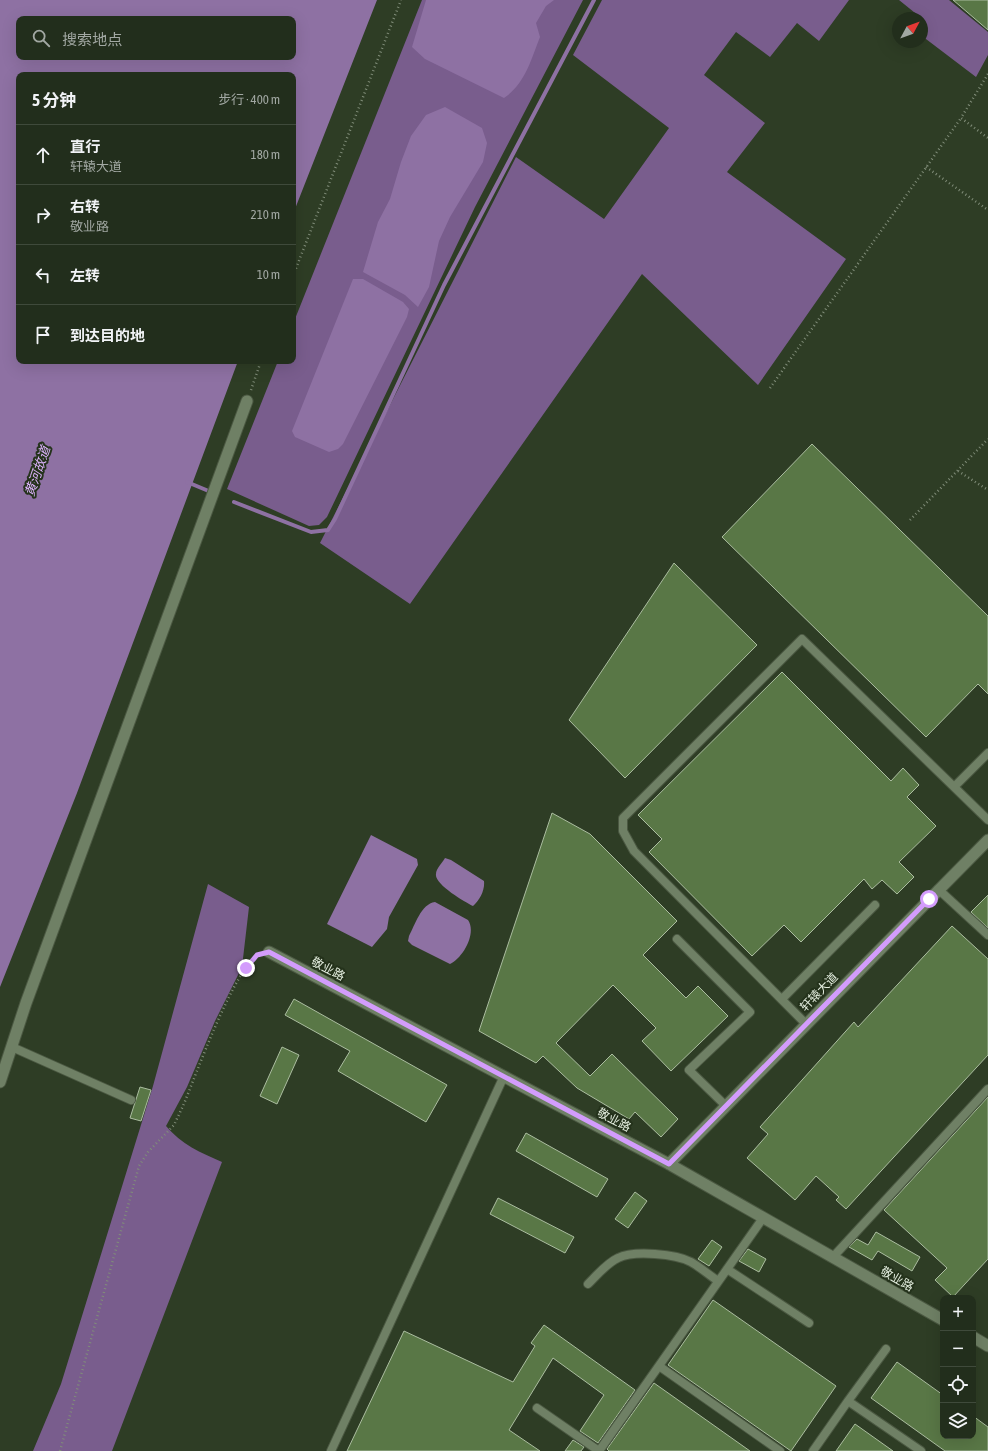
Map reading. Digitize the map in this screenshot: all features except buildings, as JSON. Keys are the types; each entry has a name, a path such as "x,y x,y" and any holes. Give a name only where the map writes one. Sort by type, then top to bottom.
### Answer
{"street":[{"path":"0,1082 26,1002 247,401"},
{"name":"轩辕大道","path":"669,1164 938,889 988,840"},
{"name":"敬业路","path":"269,952 669,1164 940,1318"},
{"path":"976,1339 988,1346"}],"lane":[{"path":"806,1024 634,851 623,831 623,818 802,639 988,820"},
{"path":"954,787 988,753"},
{"path":"938,889 988,935"},
{"path":"782,999 875,905"},
{"path":"677,939 750,1012 689,1070 726,1106"},
{"path":"12,1047 131,1100"},
{"path":"330,1451 504,1076"},
{"path":"833,1257 988,1089"},
{"path":"537,1408 599,1451 763,1218"},
{"path":"588,1284 619,1257 646,1254 667,1256 690,1262 718,1282"},
{"path":"727,1269 809,1323"},
{"path":"813,1451 886,1349"},
{"path":"659,1366 780,1451"},
{"path":"848,1401 921,1451"}],"path":[{"path":"296,268 400,0"},
{"path":"770,388 961,118 988,74"},
{"path":"961,118 988,138"},
{"path":"926,167 988,210"},
{"path":"247,401 261,364"},
{"path":"910,520 988,439"},
{"path":"958,471 988,490"},
{"path":"60,1451 139,1166 148,1152 174,1125 233,988 246,968 257,955 269,952"}],"shaded area":[{"path":"422,0 583,0 475,207 327,517 319,525 309,526 227,489 277,364 296,364 296,316"},
{"path":"602,0 849,0 819,41 797,23 770,57 736,32 704,75 765,123 727,172 846,259 758,385 642,274 410,604 320,543 516,157 604,219 669,128 573,55"},
{"path":"899,0 949,0 988,32 988,55 976,77 928,41 928,12 914,12"},
{"path":"208,884 249,907 242,967 215,1021 187,1087 166,1126 185,1143 222,1162 112,1451 33,1451 61,1384 153,1086"}],"water":[{"name":"黄河故道","path":"0,0 377,0 296,206 296,72 16,72 16,364 237,364 77,793 0,987"},
{"path":"426,0 554,0 546,6 536,23 540,37 522,79 504,98 425,59 412,47"},
{"path":"445,107 482,128 487,143 483,162 450,217 439,241 429,287 418,307 405,295 363,272 378,222 390,199 401,162 411,136 426,115"},
{"path":"353,279 363,279 403,302 409,309 407,317 343,444 338,449 329,452 295,437 292,431"},
{"path":"371,835 417,859 418,865 389,917 387,929 372,947 327,924"},
{"path":"445,858 451,860 484,881 482,895 473,906 451,892 440,883 437,878 437,870"},
{"path":"435,902 468,920 470,925 470,938 464,951 455,961 450,964 412,945 408,941 416,921 422,911 430,904"}],"waterway":[{"path":"234,502 311,532 328,530 335,519 444,285 594,0"},
{"path":"187,482 211,492"}],"route":[{"path":"246,968 257,955 269,952 669,1164 929,899"}]}
